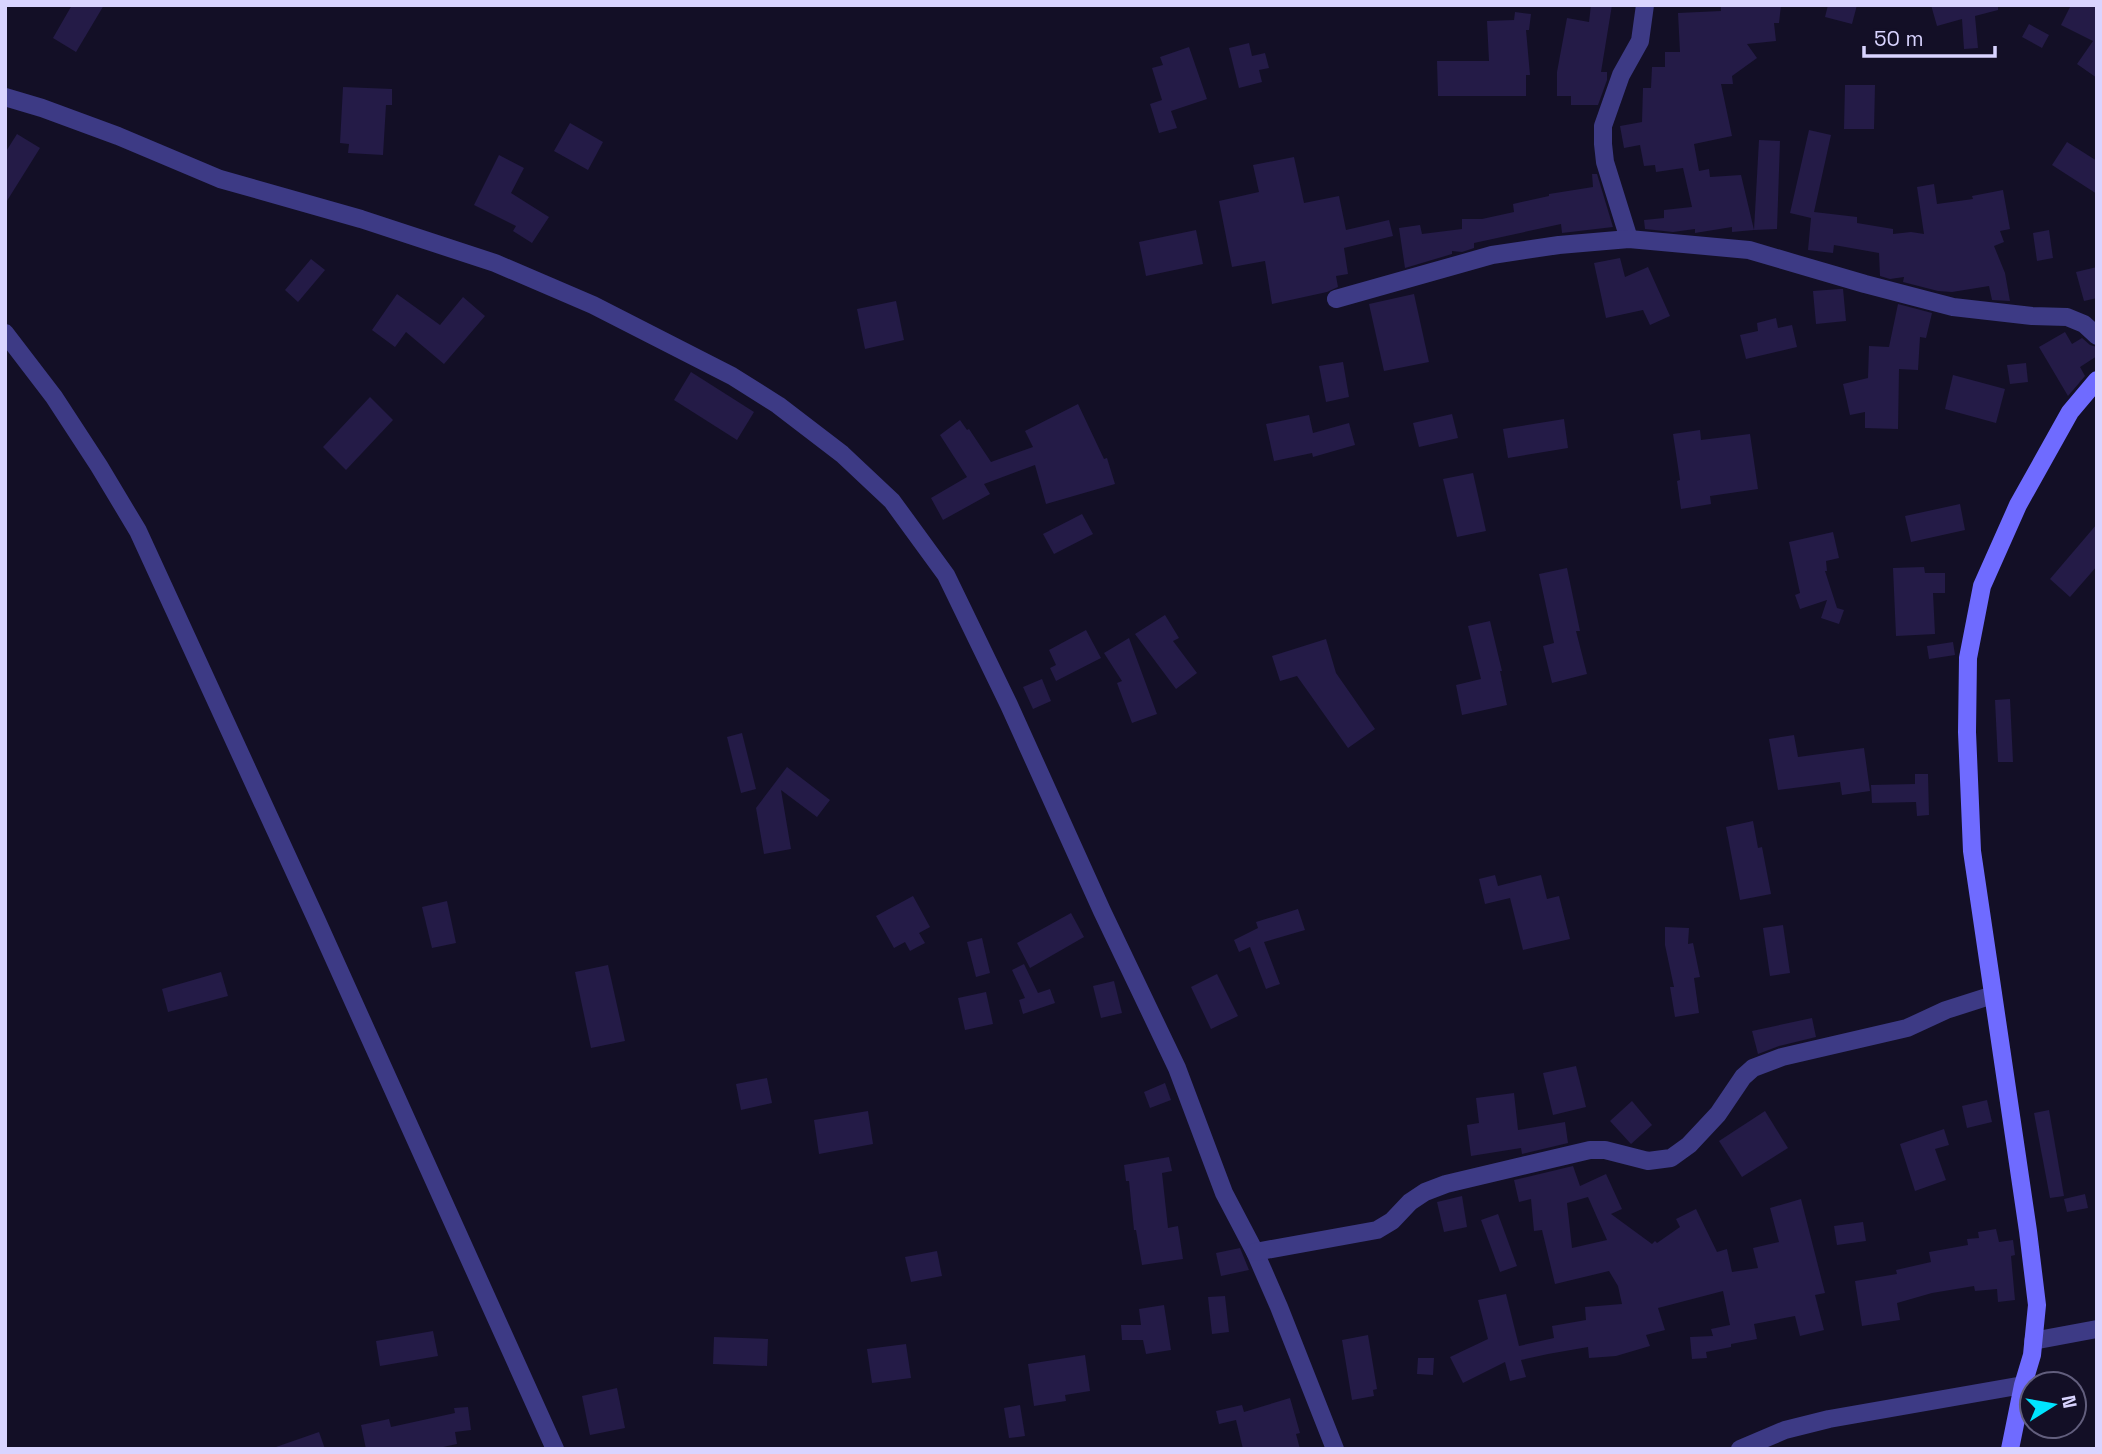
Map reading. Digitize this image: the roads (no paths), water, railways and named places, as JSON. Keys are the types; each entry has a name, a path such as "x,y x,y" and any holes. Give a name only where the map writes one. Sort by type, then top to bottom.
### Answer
{"street":[{"path":"1629,239 1605,162 1604,126 1621,75 1640,41 1645,5"},
{"path":"5,97 106,132 220,179 361,219 508,268 593,305 732,376 778,405 852,464 892,501 946,575 1009,705 1096,898 1177,1068 1224,1193 1255,1252 1279,1307 1335,1449"},
{"path":"1336,299 1492,255 1559,245 1629,239 1749,250 1953,307 2067,317 2084,324 2097,336"},
{"path":"5,333 54,397 138,531 555,1449"},
{"path":"2027,1370 2032,1354 2037,1305 1972,851 1966,732 1968,658 1982,586 2018,505 2070,412 2097,380"},
{"path":"1255,1252 1377,1230 1392,1221 1410,1202 1425,1192 1446,1184 1590,1150 1605,1150 1648,1161 1671,1158 1689,1145 1718,1114 1743,1077 1753,1068 1782,1057 1907,1028 1946,1010 1993,995"},
{"path":"2033,1341 2097,1329"},
{"path":"1740,1449 1785,1430 1829,1419 2018,1386"},
{"path":"2010,1449 2018,1410"}]}
